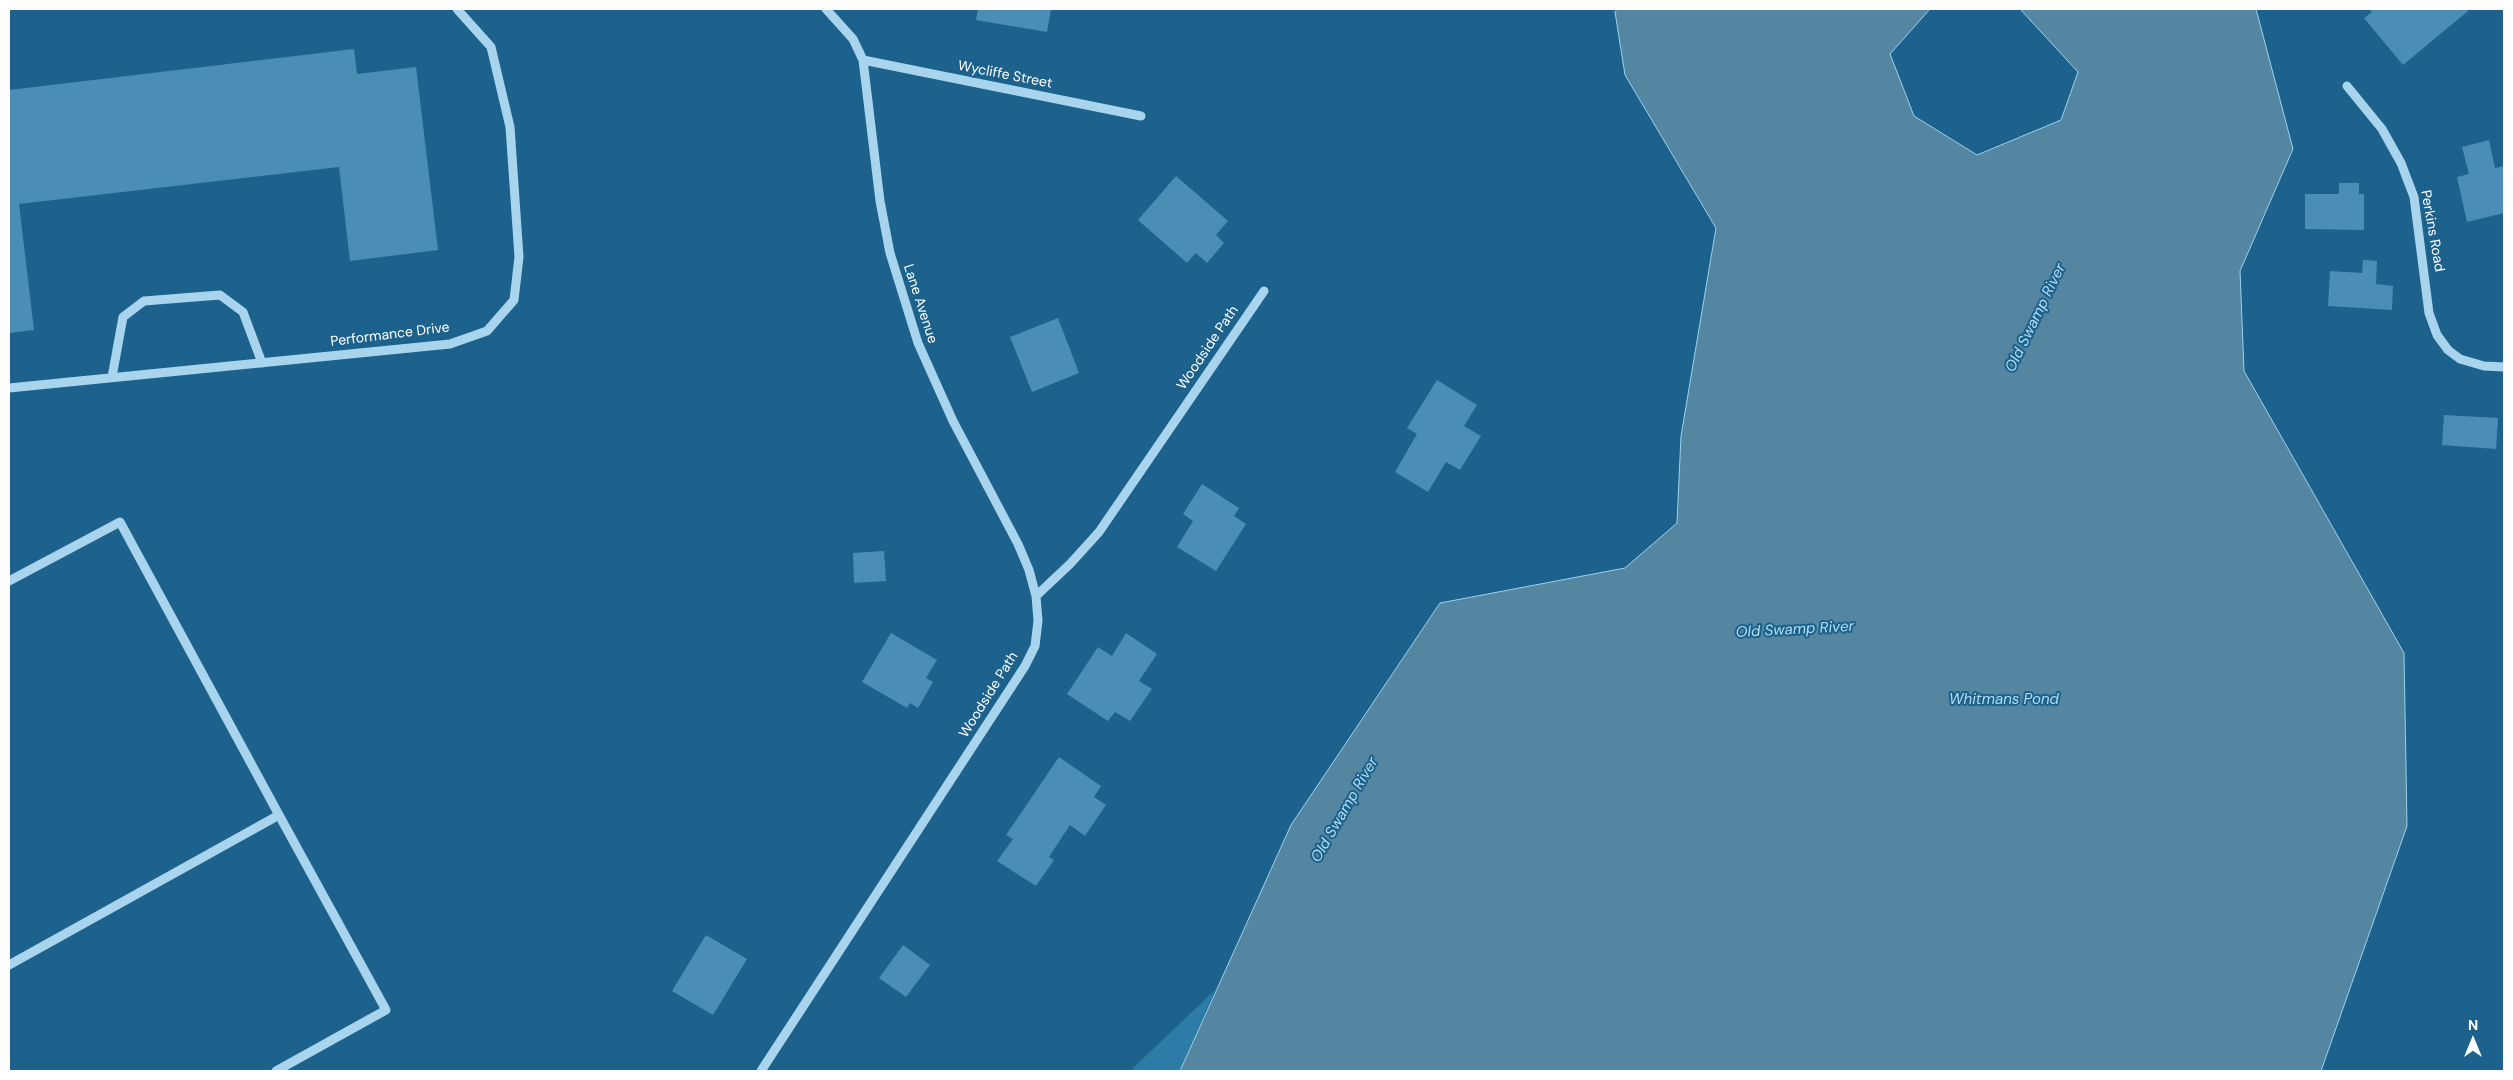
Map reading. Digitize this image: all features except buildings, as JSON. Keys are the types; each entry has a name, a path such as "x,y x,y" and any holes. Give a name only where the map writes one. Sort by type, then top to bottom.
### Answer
{"street":[{"name":"Performance Drive","path":"9,388 450,344 486,332 514,300 519,257 510,128 491,48 457,9"},
{"name":"Lane Avenue","path":"826,9 853,39 863,60 880,201 890,253 902,297 918,343 953,421 1018,544 1029,570 1036,596"},
{"name":"Wycliffe Street","path":"863,60 1141,116"},
{"name":"Perkins Road","path":"2347,86 2382,129 2401,163 2414,197 2430,313 2437,335 2448,350 2460,359 2484,366 2504,367"},
{"name":"Woodside Path","path":"761,1071 1025,666 1035,646 1037,629 1036,596 1070,564 1099,532 1264,290"},
{"path":"112,377 123,317 144,301 220,296 243,312 262,363"},
{"path":"9,581 120,522 386,1010 276,1071"},
{"path":"9,965 279,815"}],"shaded area":[{"path":"1215,990 1180,1071 1130,1071"}],"water":[{"name":"Whitmans Pond","path":"1617,9 1930,9 1890,54 1914,116 1977,155 2061,120 2078,72 2020,9 2256,9 2293,149 2240,271 2244,371 2404,653 2407,826 2321,1071 1180,1071 1291,825 1440,603 1625,568 1677,523 1681,436 1716,228 1625,75 1615,12"}],"water label":[{"name":"Old Swamp River","path":"2036,318"},
{"name":"Old Swamp River","path":"1795,630"},
{"name":"Old Swamp River","path":"1345,810"}]}
